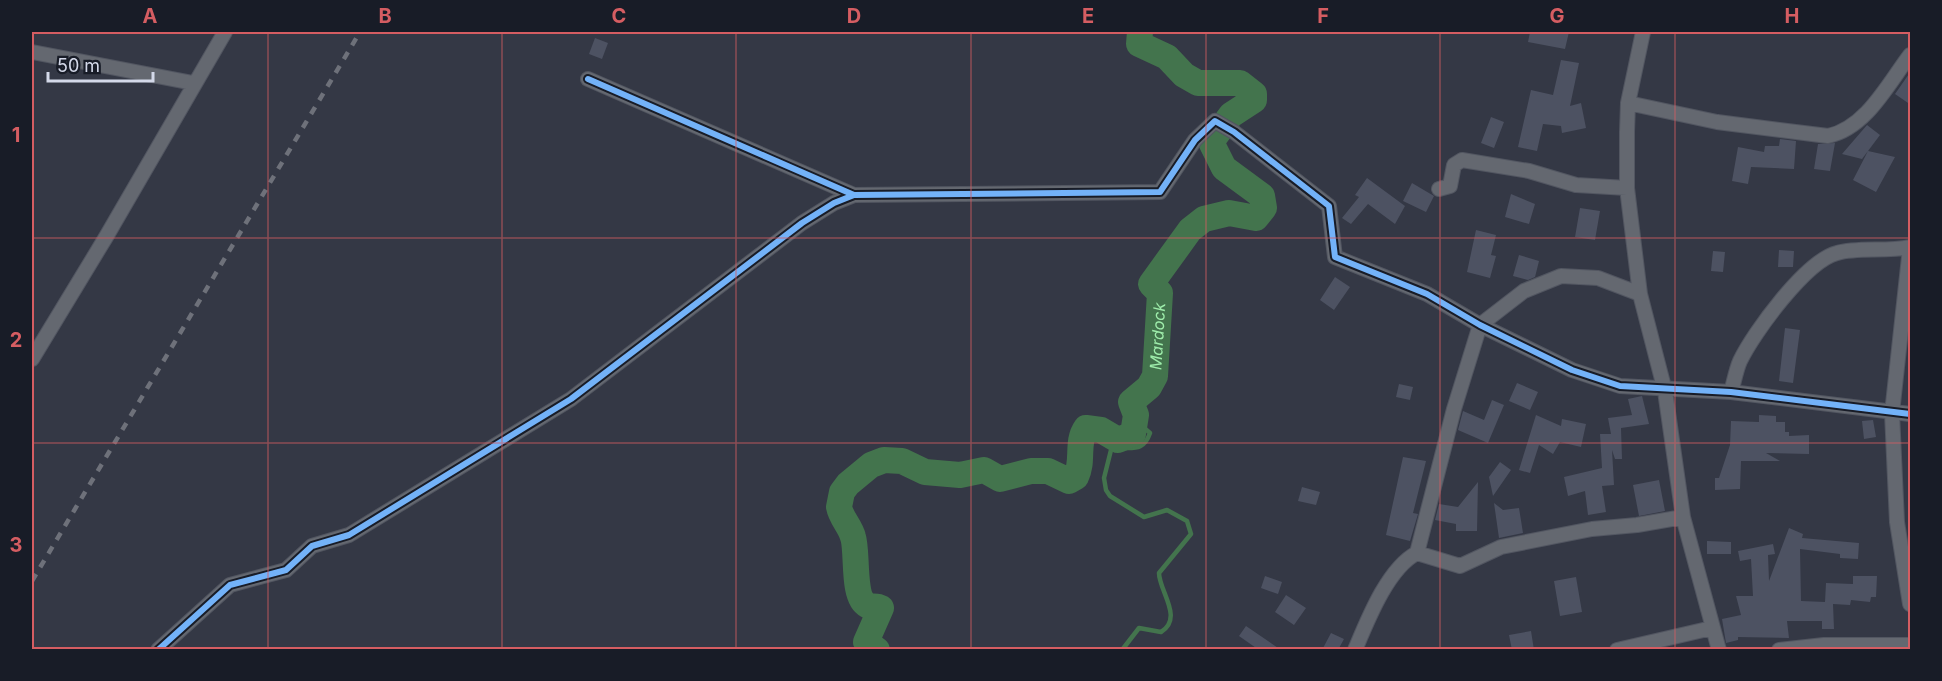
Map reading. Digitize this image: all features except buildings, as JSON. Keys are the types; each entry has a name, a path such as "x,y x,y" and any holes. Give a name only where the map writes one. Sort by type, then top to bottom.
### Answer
{"street":[{"path":"32,359 225,32"},
{"path":"1643,32 1628,103 1628,188 1640,294 1665,390 1683,517 1719,650"},
{"path":"32,52 194,83"},
{"path":"1628,103 1717,122 1828,136 1842,133 1859,121 1911,55"},
{"path":"588,79 854,195"},
{"path":"158,650 230,585 286,570 312,546 349,536 571,399 802,223 834,203 854,195 1160,192 1195,140 1215,121 1234,132 1329,206 1335,257 1427,294 1480,325 1572,370 1620,386 1731,392 1911,414"},
{"path":"1439,189 1450,186 1454,165 1462,160 1529,171 1576,185 1628,188"},
{"path":"1731,392 1740,362 1778,305 1790,289 1823,258 1838,252 1882,252 1910,247 1892,413 1897,522 1911,604"},
{"path":"1417,553 1454,408 1480,325 1524,291 1561,276 1598,278 1640,294"},
{"path":"1355,650 1394,572 1404,560 1417,553 1460,566 1501,547 1592,529 1638,525 1683,517"},
{"path":"1617,650 1712,628"},
{"path":"1779,650 1824,645 1911,645"}],"waterway":[{"name":"Mardock","path":"877,650 866,642 881,608 867,605 859,593 853,537 839,507 842,492 848,484 871,465 884,460 902,461 925,472 960,475 984,470 1000,479 1031,471 1048,471 1069,481 1076,477 1080,465 1081,439 1086,428 1101,430 1118,440 1133,434 1136,415 1131,402 1149,387 1155,376 1160,293 1151,284 1190,230 1204,219 1229,213 1256,218 1264,208 1262,196 1224,168 1211,142 1231,115 1254,100 1254,94 1240,83 1198,83 1184,75 1167,57 1139,44 1140,32"},
{"path":"1122,650 1139,628 1161,632 1168,626 1169,604 1159,573 1191,534 1187,521 1167,510 1144,517 1110,496 1106,490 1104,478 1111,450 1139,447 1147,440 1150,433 1135,420"}],"railway":[{"path":"32,581 360,32"}],"cycle path":[{"path":"588,79 854,195 1160,192 1195,140 1215,121 1234,132 1329,206 1335,257 1427,294 1480,325 1572,370 1620,386 1731,392 1910,414"},
{"path":"158,650 230,585 286,570 312,546 349,535 571,399 802,223 834,203 854,195"}]}
